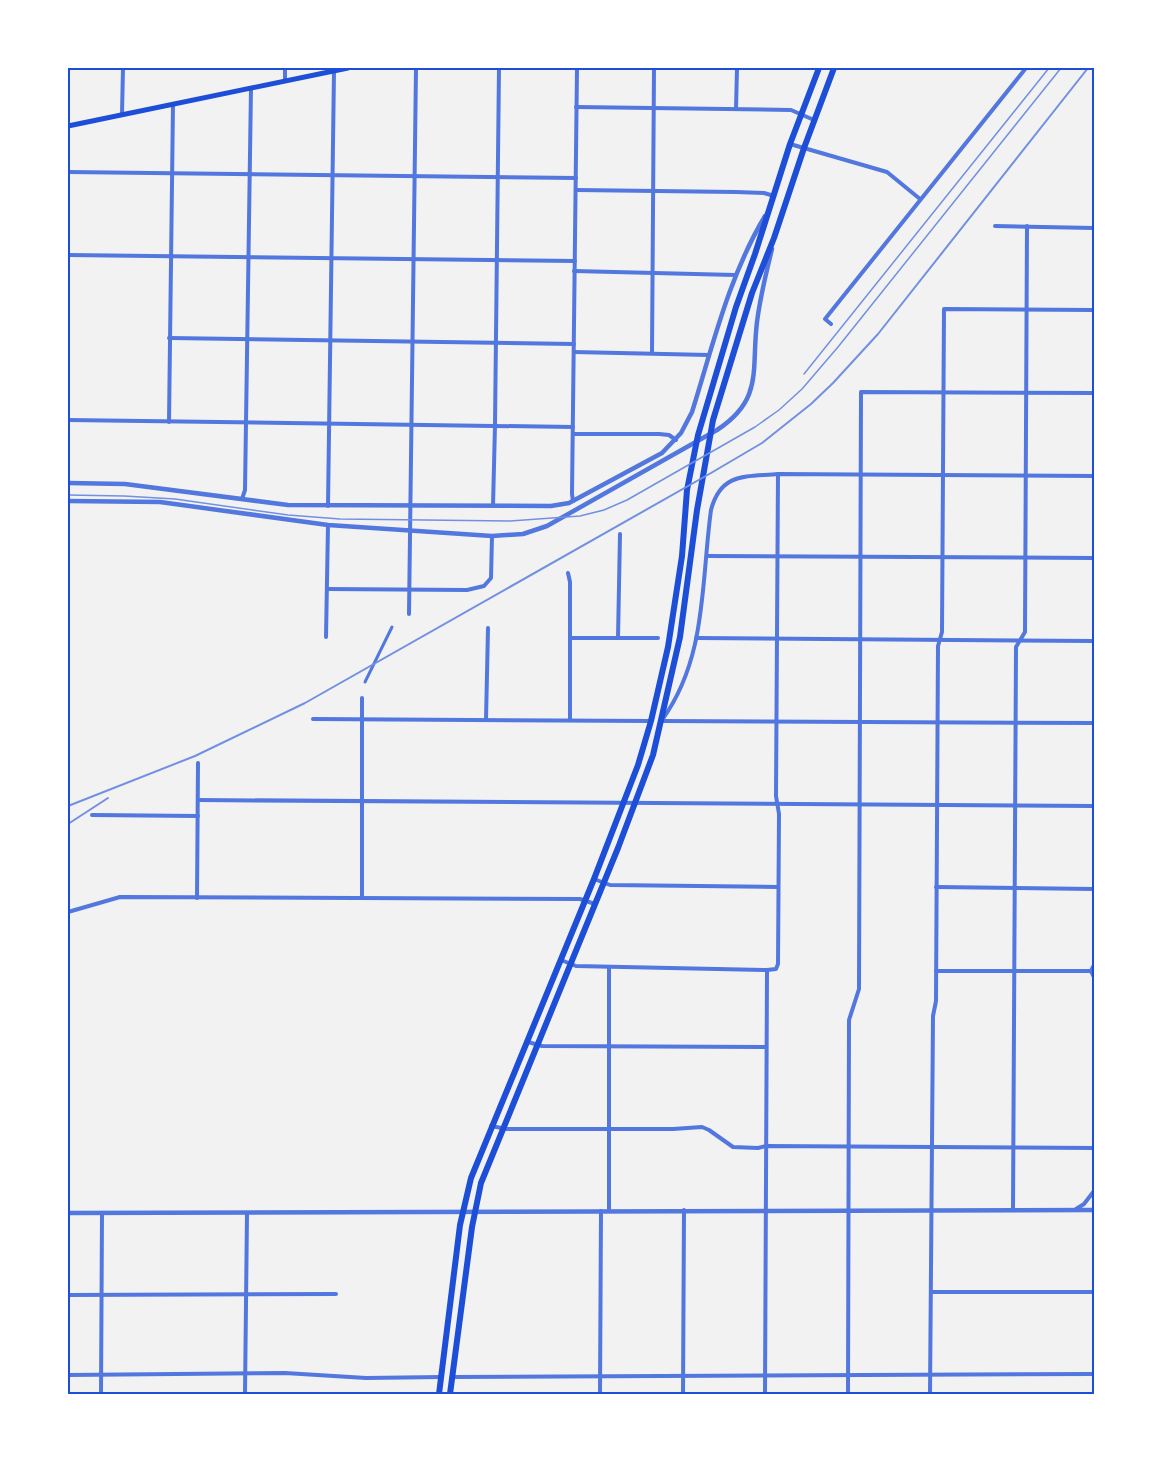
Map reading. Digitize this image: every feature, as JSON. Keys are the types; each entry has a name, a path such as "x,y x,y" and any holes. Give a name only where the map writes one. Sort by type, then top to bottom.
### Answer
{"main road":[{"path":"68,126 348,68"},
{"path":"439,1395 463,1212 472,1173 594,879 624,803 651,721 672,624 682,555 687,490 696,441 729,329 790,144 819,68"},
{"path":"450,1395 474,1212 484,1172 604,883 653,755 682,626 697,510 711,429 738,333 834,70"}],"street":[{"path":"122,114 123,68"},
{"path":"285,68 285,80"},
{"path":"409,614 416,68"},
{"path":"493,506 499,68"},
{"path":"573,501 577,68"},
{"path":"651,353 654,68"},
{"path":"736,109 737,68"},
{"path":"831,324 825,319 1026,68"},
{"path":"328,506 334,70"},
{"path":"243,499 246,490 251,87"},
{"path":"169,422 173,103"},
{"path":"576,107 791,110 814,120"},
{"path":"790,144 887,172 920,199"},
{"path":"68,172 576,178"},
{"path":"576,190 764,193 774,196"},
{"path":"68,483 125,484 278,505 559,506 573,501 656,456 676,440 688,420 735,274 750,240 771,206"},
{"path":"994,226 1095,228"},
{"path":"1013,1210 1016,647 1025,632 1027,226"},
{"path":"68,501 171,503 328,525 492,536 523,534 547,526 726,424 744,406 753,384 758,311 774,238"},
{"path":"68,255 575,261"},
{"path":"574,271 735,274"},
{"path":"930,1395 938,646 942,632 943,558 944,309 1095,310"},
{"path":"169,338 574,344"},
{"path":"574,352 709,355"},
{"path":"848,1395 849,1020 859,989 861,392 1095,393"},
{"path":"68,420 573,427"},
{"path":"573,434 659,434 669,435 676,440"},
{"path":"662,721 680,694 688,673 696,638 711,510 716,495 725,484 746,476 778,474 1094,475"},
{"path":"560,960 576,966 776,969 778,964 779,814 777,804 778,474"},
{"path":"326,637 328,525"},
{"path":"618,638 620,534"},
{"path":"327,589 467,590 487,584 491,578 492,536"},
{"path":"707,555 1095,558"},
{"path":"568,573 571,638 570,720"},
{"path":"365,682 392,627"},
{"path":"486,720 488,628"},
{"path":"571,638 658,638"},
{"path":"696,638 1095,641"},
{"path":"362,698 363,897"},
{"path":"313,719 651,721"},
{"path":"662,721 1095,723"},
{"path":"197,898 198,763"},
{"path":"198,800 1095,806"},
{"path":"92,815 198,816"},
{"path":"594,879 610,885 778,887"},
{"path":"936,887 1095,889"},
{"path":"68,912 120,897 580,898 595,904"},
{"path":"1091,971 1095,965"},
{"path":"609,967 609,1210"},
{"path":"765,1395 766,970"},
{"path":"936,971 1091,971"},
{"path":"1091,971 1095,977"},
{"path":"526,1041 536,1045 766,1047"},
{"path":"491,1126 501,1129 702,1127 733,1147 758,1148 766,1146 848,1146 1095,1148"},
{"path":"1076,1210 1095,1191"},
{"path":"600,1395 601,1210"},
{"path":"683,1395 684,1210"},
{"path":"68,1213 1095,1210"},
{"path":"101,1395 102,1213"},
{"path":"245,1395 247,1213"},
{"path":"931,1292 1095,1292"},
{"path":"68,1295 336,1294"},
{"path":"68,1375 318,1374 366,1378 441,1377"},
{"path":"452,1377 1095,1374"}],"tram line":[{"path":"804,374 1049,68"},
{"path":"68,495 175,499 288,515 340,519 510,521 580,516 604,510 627,500 755,427 779,410 802,389 1061,68"}],"railway":[{"path":"68,806 195,756 305,703 762,443 811,404 878,334 1088,68"},
{"path":"68,824 108,798"}]}
